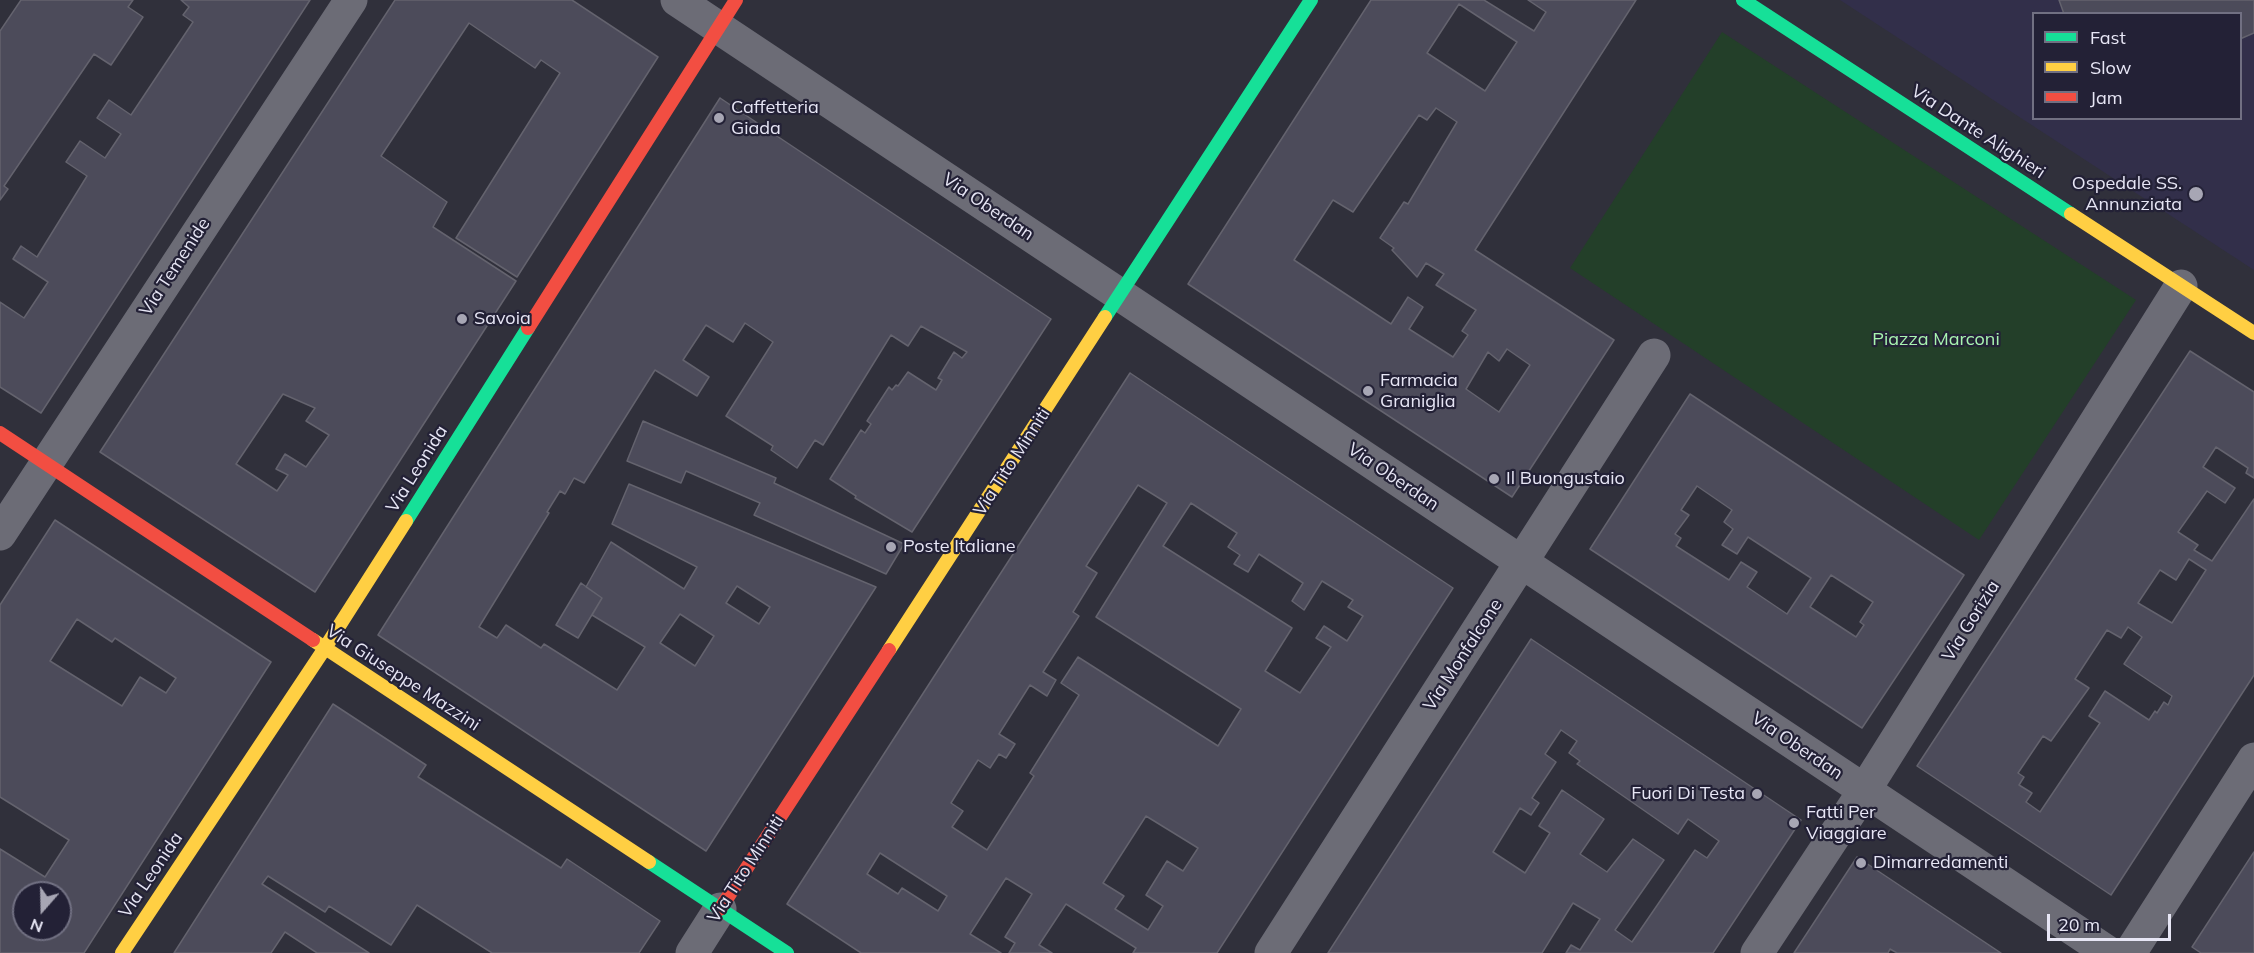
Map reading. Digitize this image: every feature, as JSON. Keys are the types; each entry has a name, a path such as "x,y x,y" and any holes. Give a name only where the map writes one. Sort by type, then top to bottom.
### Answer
{"main road":[{"name":"Via Leonida","path":"122,953 325,648 736,0"},
{"name":"Via Tito Minniti","path":"720,909 1311,0"},
{"name":"Via Dante Alighieri","path":"1743,0 2254,333"},
{"name":"Via Giuseppe Mazzini","path":"0,433 787,953"}],"street":[{"name":"Via Temenide","path":"0,534 351,0"},
{"name":"Via Oberdan","path":"677,0 2109,953"},
{"name":"Via Gorizia","path":"1757,953 1864,791 2181,286"},
{"name":"Via Monfalcone","path":"1270,953 1654,355"},
{"path":"2130,953 2254,759"},
{"name":"Via Tito Minniti","path":"692,953 720,909"}],"shaded area":[{"name":"Ospedale SS. Annunziata","path":"1840,0 2254,0 2254,270"}],"green space":[{"name":"Piazza Marconi","path":"1722,32 2136,300 1979,540 1570,268"}],"building":[{"path":"21,0 133,0 128,7 143,17 111,65 94,54 4,186 8,189 0,200 0,31"},
{"path":"181,0 310,0 41,413 0,387 0,302 24,318 48,282 13,259 21,246 37,257 87,176 66,162 80,141 105,158 121,134 97,118 109,100 131,115 193,22 183,15 189,7"},
{"path":"395,0 572,0 658,57 517,277 456,238 560,73 541,60 535,68 469,23 381,156 447,202 433,227 516,281 315,592 100,452","holes":["283,394 315,408 306,421 329,435 306,467 285,454 276,469 288,475 277,491 236,464"]},
{"path":"1371,0 1484,0 1534,31 1546,12 1528,0 1636,0 1475,250 1614,340 1512,497 1188,284","holes":["1459,4 1517,42 1485,91 1427,53","1436,108 1457,122 1408,204 1404,202 1380,238 1394,248 1392,250 1417,277 1426,263 1444,274 1436,285 1476,310 1462,331 1468,335 1453,357 1409,329 1423,307 1408,297 1391,324 1294,260 1333,200 1353,212 1419,115 1427,120","1507,349 1530,365 1499,412 1466,389 1488,352 1499,361"]},
{"path":"2059,0 2254,0 2254,33 2242,38 2242,12 2063,12"},
{"path":"720,98 1051,319 912,532 855,498 856,496 830,479 861,430 865,433 871,424 867,421 889,387 892,390 896,385 898,386 908,372 936,390 942,380 938,378 954,352 962,358 967,352 921,326 908,346 891,335 823,445 815,440 797,468 771,450 773,446 726,416 773,342 745,323 733,342 706,325 683,360 709,377 697,396 655,370 584,483 574,478 565,494 560,491 547,512 549,513 479,627 497,638 506,625 541,648 544,644 617,690 645,647 592,615 602,598 586,587 611,542 684,589 697,567 612,524 629,484 876,587 706,851 378,635","holes":["737,586 770,607 759,624 726,603","680,614 714,636 695,666 660,643"]},
{"path":"2190,351 2254,392 2254,478 2246,473 2248,468 2216,447 2203,467 2235,488 2225,503 2207,491 2178,532 2198,545 2194,550 2212,561 2254,499 2254,675 2111,895 1917,766","holes":["2189,559 2206,570 2172,623 2138,603 2160,570 2176,580","2128,627 2142,637 2124,664 2172,696 2168,705 2164,702 2149,720 2105,691 2089,716 2100,723 2040,812 2026,802 2032,793 2019,785 2024,777 2018,773 2043,736 2051,741 2089,688 2075,679 2107,630 2121,638"]},
{"path":"1130,373 1453,588 1217,953 1133,953 1136,948 1066,904 1039,945 1052,953 1009,953 1015,943 1005,937 1032,894 1006,878 970,934 1001,953 861,953 787,904","holes":["1138,485 1167,503 1096,617 1241,709 1218,746 1078,657 1061,683 1079,695 1030,773 1034,776 987,850 952,827 963,811 951,803 978,760 990,768 999,754 1006,758 1015,744 999,734 1030,685 1047,696 1056,680 1043,672 1079,616 1073,612 1097,573 1086,566","1191,503 1237,533 1228,547 1240,555 1234,564 1248,572 1259,554 1303,583 1292,601 1304,610 1322,581 1353,600 1348,607 1363,616 1347,641 1324,626 1316,638 1331,647 1300,693 1265,671 1292,628 1163,546","1146,816 1198,848 1183,871 1167,861 1146,895 1163,906 1148,930 1115,909 1124,896 1103,883","880,853 947,896 938,911 902,888 898,894 867,874"]},
{"path":"1690,394 1964,575 1862,728 1590,549","holes":["1697,486 1732,510 1724,522 1733,529 1722,545 1737,554 1748,537 1811,578 1787,614 1747,587 1757,572 1741,562 1729,580 1676,546 1681,538 1675,534 1689,515 1681,510","1831,575 1873,602 1860,622 1864,625 1856,637 1810,607"]},
{"path":"643,421 776,478 774,483 904,544 886,574 754,515 760,503 686,471 681,483 627,461"},
{"path":"55,520 271,662 84,953 0,953 0,849 45,877 69,840 0,797 0,605","holes":["77,619 112,642 115,638 176,678 166,693 140,677 122,706 50,661"]},
{"path":"581,583 602,598 578,638 556,625"},
{"path":"1531,639 1801,820 1713,953 1566,953 1571,945 1580,950 1600,919 1573,903 1542,953 1328,953","holes":["1561,730 1577,741 1569,753 1580,761 1577,764 1678,834 1688,819 1719,841 1707,858 1695,850 1632,942 1615,930 1664,860 1633,839 1607,872 1580,854 1604,819 1562,790 1539,826 1550,833 1525,873 1493,852 1520,808 1531,815 1539,803 1532,798 1556,762 1545,754"]},
{"path":"333,704 426,765 418,777 561,868 567,859 660,921 639,953 492,953 417,905 391,945 329,906 325,912 268,876 262,884 369,953 317,953 285,932 271,953 174,953"},
{"path":"2254,852 2254,953 2201,953 2192,947"},
{"path":"1857,857 2001,953 1897,953 1890,949 1888,953 1794,953"}],"traffic: fast":[{"path":"1105,317 1311,0"},
{"path":"1743,0 2071,214"},
{"path":"406,521 528,328"},
{"path":"649,862 787,953"}],"traffic: slow":[{"path":"2071,214 2254,333"},
{"path":"889,650 1105,317"},
{"path":"122,953 325,648 406,521"},
{"path":"313,640 649,862"}],"traffic: jam":[{"path":"528,328 736,0"},
{"path":"0,433 313,640"},
{"path":"720,909 889,650"}],"place":[{"name":"Caffetteria Giada","path":"719,118"},
{"name":"Ospedale SS. Annunziata","path":"2196,194"},
{"name":"Savoia","path":"462,319"},
{"name":"Farmacia Graniglia","path":"1368,391"},
{"name":"Il Buongustaio","path":"1494,479"},
{"name":"Poste Italiane","path":"891,547"},
{"name":"Fuori Di Testa","path":"1757,794"},
{"name":"Fatti Per Viaggiare","path":"1794,823"},
{"name":"Dimarredamenti","path":"1861,863"}]}
